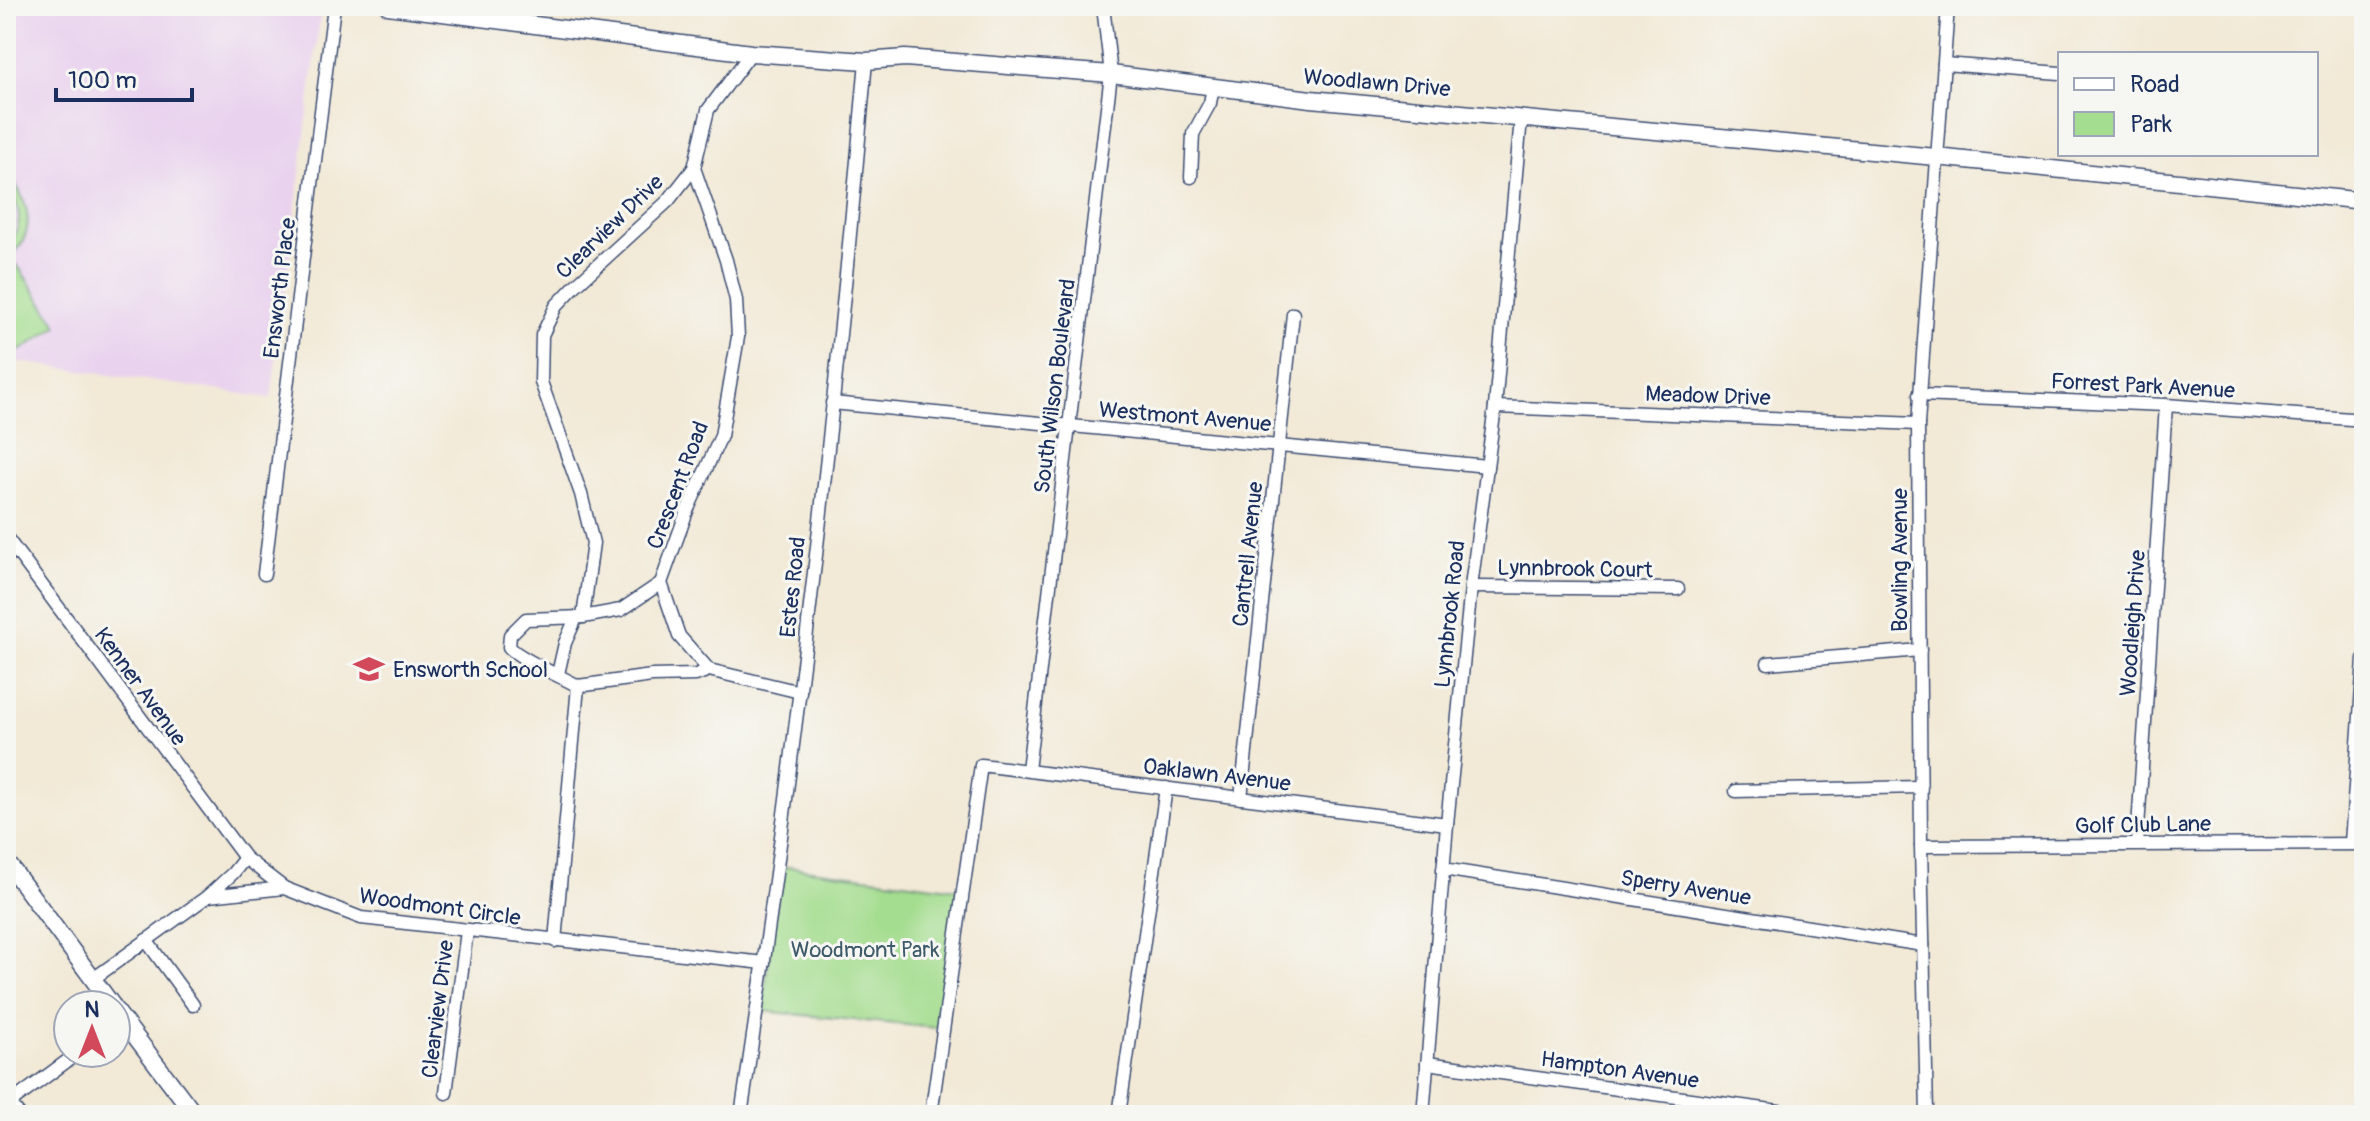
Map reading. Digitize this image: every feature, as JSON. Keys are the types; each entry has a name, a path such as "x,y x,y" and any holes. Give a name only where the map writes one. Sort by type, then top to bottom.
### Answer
{"main road":[{"name":"Woodlawn Drive","path":"388,6 468,11 751,53 866,61 905,58 1111,74 1311,99 1936,157 2364,201"},
{"path":"6,861 100,989"},
{"path":"132,1036 195,1115"}],"street":[{"name":"Ensworth Place","path":"264,574 334,6"},
{"name":"South Wilson Boulevard","path":"1028,770 1111,74 1103,6"},
{"name":"Bowling Avenue","path":"1927,1115 1921,846 1918,424 1948,6"},
{"name":"Clearview Drive","path":"558,674 565,643 579,618 593,543 581,494 541,382 542,335 556,306 668,201 694,168 708,110 751,53"},
{"name":"Estes Road","path":"741,1115 800,692 840,348 866,61"},
{"path":"1944,64 2058,73"},
{"path":"1191,177 1193,134 1210,103 1213,87"},
{"name":"Lynnbrook Road","path":"1423,1115 1447,824 1471,587 1495,407 1521,118"},
{"name":"Crescent Road","path":"579,618 621,610 661,583 687,511 721,436 738,337 736,300 694,168"},
{"name":"Cantrell Avenue","path":"1241,798 1293,314"},
{"name":"Forrest Park Avenue","path":"1919,395 2166,405 2364,420"},
{"name":"Westmont Avenue","path":"832,403 1487,466"},
{"name":"Woodleigh Drive","path":"2137,843 2166,405"},
{"name":"Meadow Drive","path":"1495,407 1918,424"},
{"name":"Kenner Avenue","path":"6,537 245,858 284,888"},
{"name":"Crescent Road","path":"661,583 679,636 709,670"},
{"name":"Lynnbrook Court","path":"1471,587 1678,589"},
{"path":"579,618 526,619 510,635 509,647 518,656 578,686 652,676 696,675 709,670 800,692"},
{"path":"1768,663 1920,650"},
{"path":"2358,843 2364,659"},
{"path":"555,941 578,686"},
{"name":"Oaklawn Avenue","path":"931,1115 981,765 1447,824"},
{"path":"1736,791 1921,787"},
{"path":"1119,1115 1166,788"},
{"name":"Golf Club Lane","path":"1921,846 2358,843"},
{"path":"208,896 245,858"},
{"name":"Sperry Avenue","path":"1443,869 1923,945"},
{"name":"Woodmont Circle","path":"93,979 208,896 284,888 361,918 764,963"},
{"name":"Clearview Drive","path":"446,1093 467,931"},
{"path":"146,940 193,1005"},
{"name":"Hampton Avenue","path":"1427,1063 1808,1115"},
{"path":"19,1115 7,1102 55,1069"}],"shaded area":[{"path":"6,6 289,6 321,10 271,398 6,360"}],"green space":[{"path":"6,168 25,204 27,227 17,250 6,261 19,218"},
{"path":"17,265 58,326 21,350 6,350 6,272"},
{"name":"Woodmont Park","path":"788,867 958,889 937,1028 762,1011 781,869"}],"place":[{"name":"Ensworth School","path":"369,669"}]}
